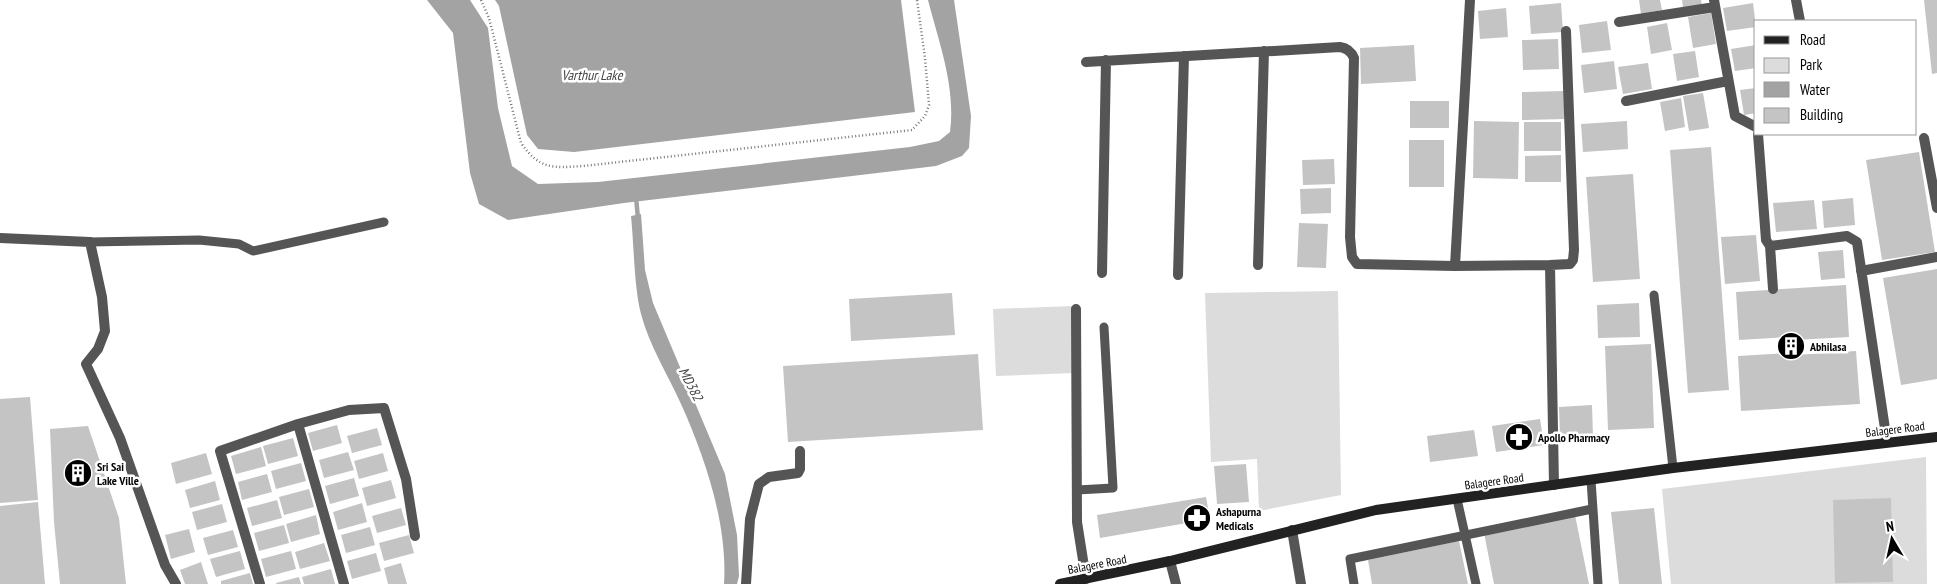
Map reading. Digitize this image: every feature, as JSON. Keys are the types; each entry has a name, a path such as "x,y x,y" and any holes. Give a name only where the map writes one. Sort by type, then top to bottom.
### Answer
{"street":[{"path":"1455,266 1470,0"},
{"path":"1796,0 1800,20"},
{"path":"1619,22 1715,4 1735,116 1754,126"},
{"path":"1086,62 1346,48 1354,58 1350,237 1352,257 1357,264 1455,266 1570,264 1573,260 1566,31"},
{"path":"1258,265 1264,51"},
{"path":"1178,274 1184,56"},
{"path":"1102,273 1106,60"},
{"path":"1626,102 1728,81"},
{"path":"1758,135 1766,240 1770,246 1773,289"},
{"path":"1924,138 1937,208"},
{"path":"1770,246 1847,236 1857,242 1887,442"},
{"path":"0,238 90,242 102,297 105,331 98,349 86,364 120,438 165,566 176,584"},
{"path":"1861,271 1937,257"},
{"path":"1550,265 1554,485"},
{"path":"1076,309 1077,522 1087,582"},
{"path":"260,584 220,451 298,424 349,410 384,408 406,479 415,536"},
{"path":"298,424 344,584"},
{"name":"Balagere Road","path":"1060,584 1087,582 1376,510 1673,468 1937,437"},
{"path":"746,584 750,519 759,484 769,477 798,473 800,469 800,451"},
{"path":"1292,530 1301,584"},
{"path":"1170,561 1176,584"}],"lane":[{"path":"90,242 200,240 239,244 253,251 384,222"},
{"path":"1654,295 1673,468"},
{"path":"1077,490 1113,488 1104,326"},
{"path":"1591,480 1598,584"},
{"path":"1457,499 1476,584"},
{"path":"1354,584 1350,559 1592,509"}],"path":[{"path":"480,0 489,18 521,143 531,157 544,165 560,167 912,130 925,116 929,105 926,58 917,0"}],"green space":[{"path":"1338,291 1341,495 1259,511 1257,459 1211,462 1205,293"},
{"path":"1072,306 1074,373 996,376 993,309"},
{"path":"1926,457 1927,584 1671,584 1662,489"}],"water":[{"path":"427,0 470,0 488,28 498,108 512,166 538,184 598,182 910,147 939,141 950,132 951,98 949,82 928,0 954,0 971,116 969,148 962,156 936,166 624,203 508,220 479,204 470,173 453,33"},
{"name":"Varthur Lake","path":"495,0 901,0 915,112 574,152 538,149 527,135 499,6"},
{"path":"641,214 645,270 653,303 725,474 737,535 739,576 737,584 724,584 722,538 713,492 706,469 690,425 644,326 636,279 631,216"}],"building":[{"path":"1639,0 1660,0 1662,10 1641,14"},
{"path":"1682,0 1701,0 1702,5 1683,8"},
{"path":"1924,0 1937,0 1937,73 1932,74"},
{"path":"1561,3 1563,32 1531,34 1529,6"},
{"path":"1753,3 1754,27 1727,31 1723,8"},
{"path":"1506,8 1508,37 1480,39 1478,11"},
{"path":"1711,13 1716,44 1693,48 1688,17"},
{"path":"1607,21 1611,50 1582,53 1579,25"},
{"path":"1667,23 1672,50 1651,54 1647,27"},
{"path":"1558,39 1559,69 1523,70 1522,40"},
{"path":"1414,45 1416,81 1361,84 1360,48"},
{"path":"1754,45 1754,68 1735,71 1731,49"},
{"path":"1695,51 1699,77 1677,81 1673,54"},
{"path":"1614,61 1617,89 1584,93 1581,65"},
{"path":"1648,63 1652,89 1623,94 1618,67"},
{"path":"1754,88 1754,113 1744,115 1740,90"},
{"path":"1564,91 1564,119 1522,120 1522,92"},
{"path":"1703,93 1709,128 1689,131 1683,96"},
{"path":"1681,98 1685,127 1665,131 1660,102"},
{"path":"1410,101 1449,101 1449,128 1410,128"},
{"path":"1474,121 1519,122 1518,179 1473,178"},
{"path":"1627,121 1628,149 1583,152 1581,124"},
{"path":"1524,122 1561,122 1561,151 1524,151"},
{"path":"1409,140 1444,140 1444,187 1409,187"},
{"path":"1711,147 1729,390 1688,393 1670,150"},
{"path":"1919,152 1935,252 1882,260 1866,160"},
{"path":"1561,155 1561,182 1525,182 1525,156"},
{"path":"1334,159 1335,184 1303,185 1302,160"},
{"path":"1633,174 1640,279 1593,282 1586,177"},
{"path":"1331,188 1331,213 1301,214 1300,189"},
{"path":"1853,198 1855,225 1824,228 1822,201"},
{"path":"1814,200 1817,229 1776,232 1773,203"},
{"path":"1299,223 1328,224 1326,268 1297,267"},
{"path":"1756,235 1760,281 1725,284 1721,237"},
{"path":"1843,250 1845,278 1821,280 1818,252"},
{"path":"1937,269 1937,379 1901,385 1883,278"},
{"name":"Abhilasa","path":"1846,285 1849,337 1795,340 1795,355 1856,351 1860,404 1741,411 1738,356 1788,353 1787,337 1739,340 1736,292"},
{"path":"952,293 955,335 851,341 849,299"},
{"path":"1639,303 1640,337 1598,338 1597,305"},
{"path":"1651,344 1654,428 1608,430 1605,346"},
{"path":"978,354 983,430 788,442 783,366"},
{"path":"30,397 38,500 0,503 0,399"},
{"path":"1592,405 1593,437 1560,438 1559,407"},
{"path":"1540,419 1544,445 1496,452 1492,426"},
{"path":"337,425 342,443 313,451 308,433"},
{"name":"Sri Sai Lake Ville","path":"88,426 119,518 126,584 60,584 54,522 50,429"},
{"path":"377,428 382,445 352,453 347,436"},
{"path":"1474,430 1478,456 1430,462 1427,436"},
{"path":"293,438 298,456 268,464 263,446"},
{"path":"261,447 266,466 236,474 231,456"},
{"path":"348,452 354,470 324,478 319,460"},
{"path":"206,453 212,474 176,484 171,463"},
{"path":"383,453 388,471 359,479 354,461"},
{"path":"301,463 306,481 276,489 271,471"},
{"path":"1246,464 1249,502 1217,504 1214,466"},
{"path":"267,474 272,492 242,500 238,482"},
{"path":"354,478 359,496 330,504 325,486"},
{"path":"391,480 396,498 367,506 362,488"},
{"path":"215,481 220,500 190,508 185,490"},
{"path":"309,489 314,507 284,515 279,497"},
{"path":"1206,497 1210,519 1100,538 1097,515"},
{"path":"1891,498 1893,582 1835,583 1833,500"},
{"path":"277,500 282,518 252,526 247,508"},
{"path":"38,502 45,584 0,584 0,506"},
{"path":"362,503 367,522 338,530 333,512"},
{"path":"222,504 227,522 197,530 192,512"},
{"path":"401,508 406,525 377,533 372,516"},
{"path":"1654,508 1662,584 1619,584 1611,512"},
{"path":"316,515 320,534 291,542 286,524"},
{"path":"1575,515 1589,584 1494,584 1484,533"},
{"path":"284,525 289,543 259,551 254,533"},
{"path":"370,527 375,545 346,553 341,535"},
{"path":"189,529 195,552 171,559 165,535"},
{"path":"233,530 238,547 208,555 203,538"},
{"path":"409,535 414,553 384,561 379,543"},
{"path":"1459,541 1468,584 1372,584 1368,560"},
{"path":"324,543 330,561 300,569 295,552"},
{"path":"240,551 245,569 216,577 210,559"},
{"path":"291,551 296,569 266,577 261,559"},
{"path":"376,553 381,571 352,579 347,561"},
{"path":"201,562 208,584 185,584 180,570"},
{"path":"401,563 407,584 388,584 384,568"},
{"path":"331,569 335,584 304,584 302,577"},
{"path":"250,573 253,584 221,584 221,581"},
{"path":"299,577 301,584 276,584 276,583"}],"waterway":[{"name":"MD382","path":"636,197 638,219"}],"place":[{"name":"Abhilasa","path":"1791,346"},
{"name":"Apollo Pharmacy","path":"1519,437"},
{"name":"Sri Sai Lake Ville","path":"78,473"},
{"name":"Ashapurna Medicals","path":"1197,518"}]}
